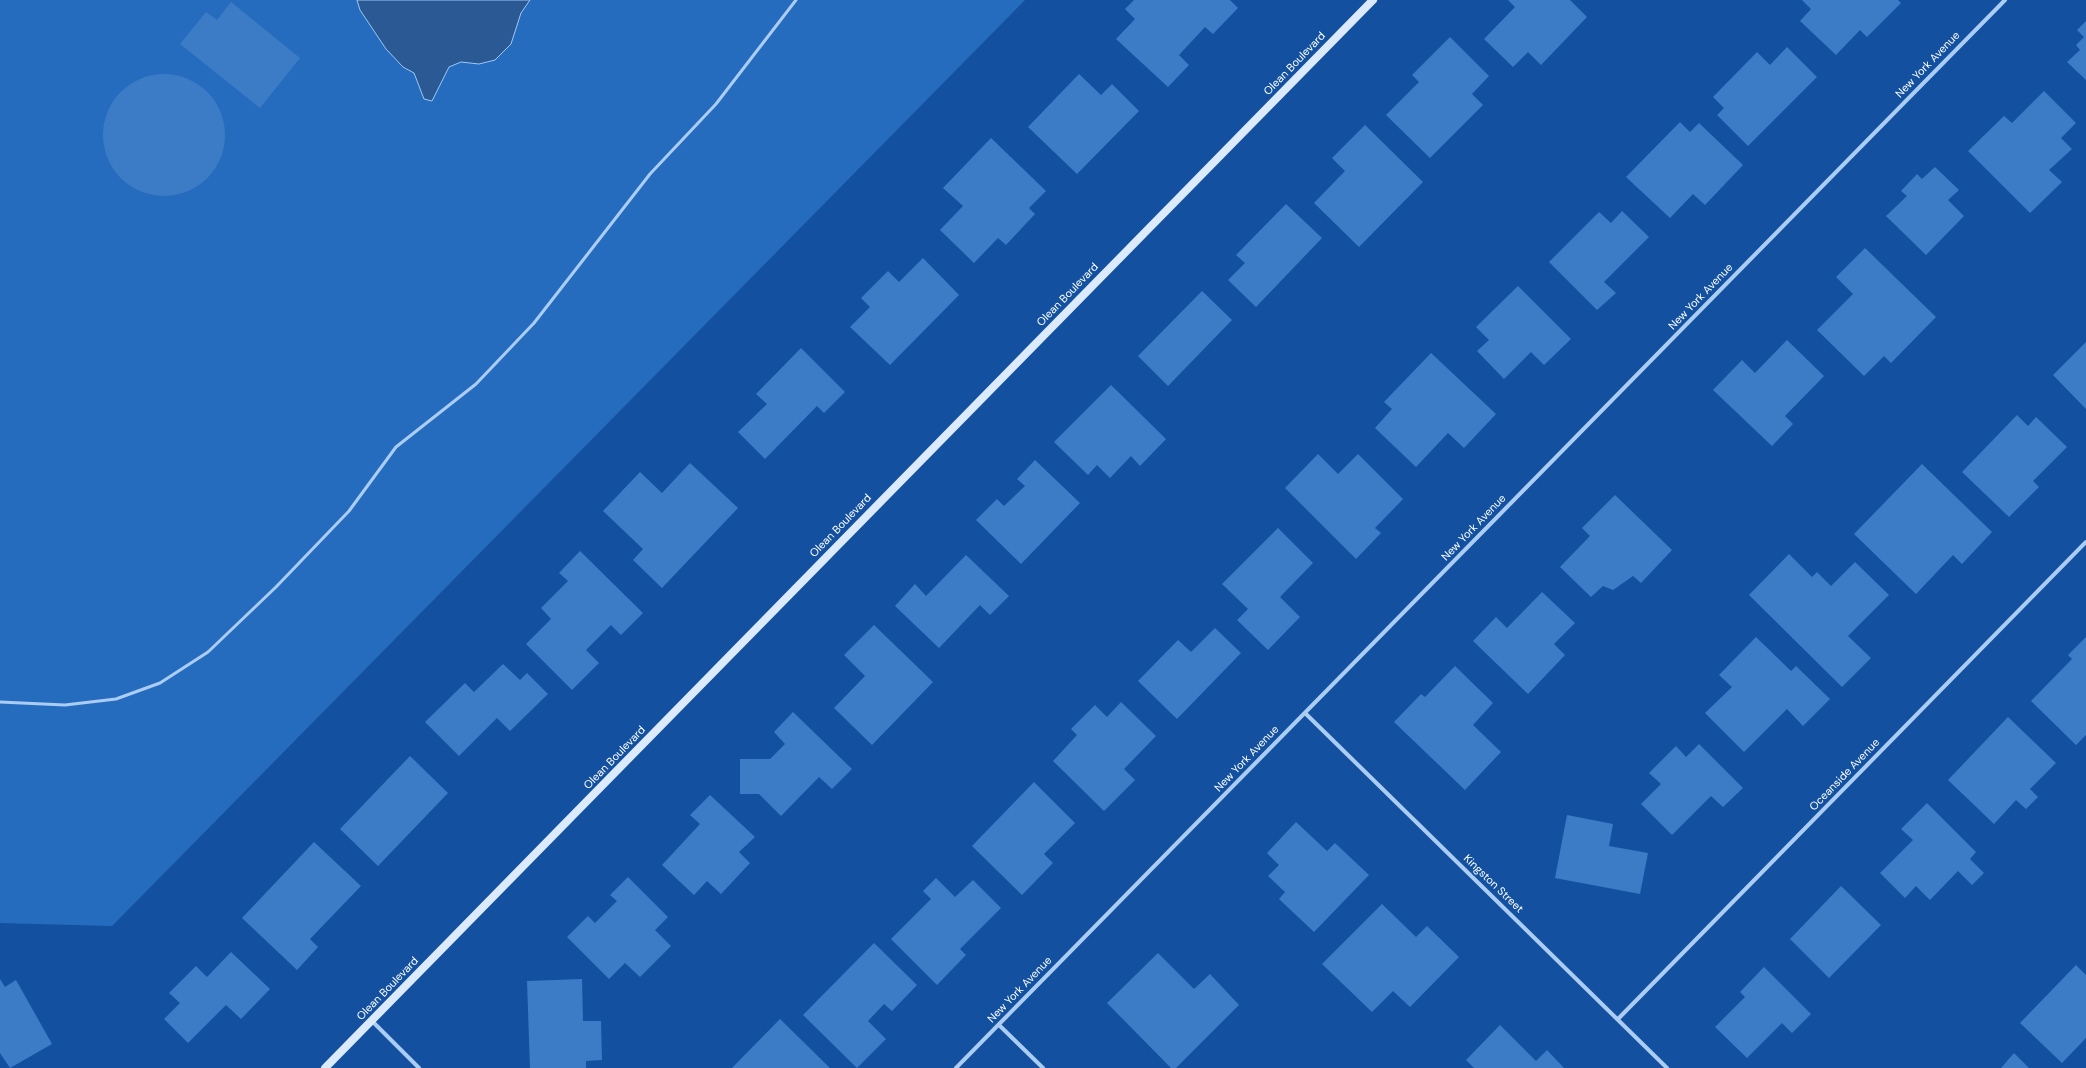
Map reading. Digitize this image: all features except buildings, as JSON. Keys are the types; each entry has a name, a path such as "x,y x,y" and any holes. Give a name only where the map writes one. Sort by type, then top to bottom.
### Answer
{"street":[{"name":"Olean Boulevard","path":"325,1068 1373,0"},
{"name":"New York Avenue","path":"956,1068 2005,0"},
{"name":"Oceanside Avenue","path":"1618,1020 2086,542"},
{"name":"Kingston Street","path":"1306,713 1667,1068"},
{"path":"372,1021 419,1068"},
{"path":"999,1025 1043,1068"}],"lane":[{"path":"0,702 65,705 116,699 160,682 208,652 276,587 349,511 396,446 476,384 534,322 650,174 716,104 796,0"}],"shaded area":[{"path":"0,0 1025,0 112,926 0,923"},
{"path":"357,0 530,0 521,13 511,44 495,60 479,64 461,62 449,67 432,101 424,99 414,73 403,67 386,49 360,10"}]}
